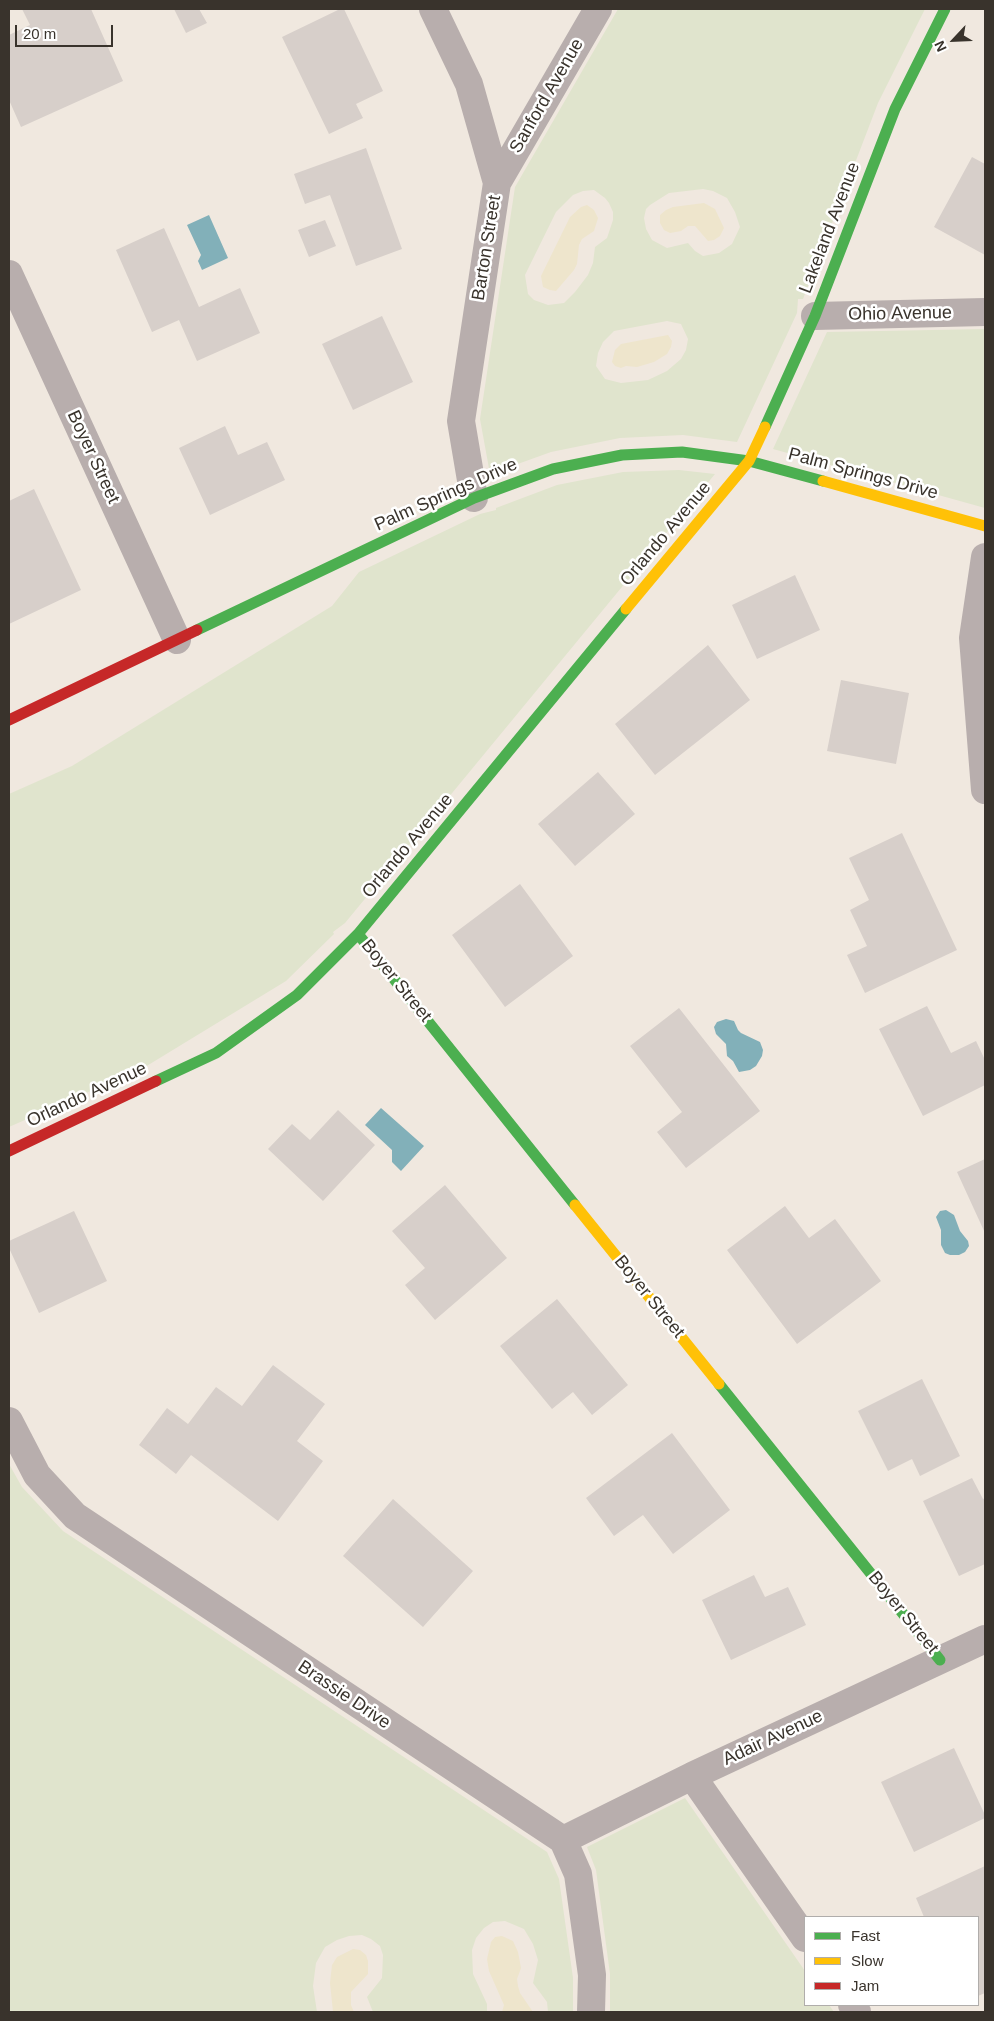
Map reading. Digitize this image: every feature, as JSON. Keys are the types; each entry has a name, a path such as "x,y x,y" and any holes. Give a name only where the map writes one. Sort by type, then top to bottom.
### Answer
{"street":[{"name":"Barton Street","path":"433,9 469,84 497,183 461,421 474,498"},
{"name":"Sanford Avenue","path":"497,183 598,9"},
{"name":"Lakeland Avenue","path":"749,461 815,316 895,108 945,9"},
{"name":"Boyer Street","path":"9,274 177,640"},
{"name":"Ohio Avenue","path":"815,316 985,312"},
{"name":"Palm Springs Drive","path":"9,720 474,498 554,469 622,455 682,452 749,461 985,526"},
{"name":"Orlando Avenue","path":"9,1150 216,1053 297,995 358,934 749,461"},
{"path":"985,557 973,638 985,790"},
{"name":"Boyer Street","path":"358,934 940,1660"},
{"name":"Brassie Drive","path":"9,1421 37,1475 75,1516 562,1840"},
{"name":"Adair Avenue","path":"562,1840 692,1776 985,1639"},
{"path":"692,1776 804,1937"},
{"path":"562,1840 578,1874 592,1975 591,2012"}],"green space":[{"path":"618,9 925,9 878,103 803,299 798,299 797,313 737,442 683,435 620,438 551,452 490,474 480,419 515,187","holes":["703,189 713,191 727,198 735,212 740,227 732,244 719,253 703,256 688,243 667,248 652,240 646,229 644,218 646,209 669,193","594,190 609,203 613,212 613,220 607,238 595,247 593,263 588,275 564,303 548,305 534,300 528,294 525,275 556,212 573,195 583,191","667,321 681,324 688,339 686,350 681,359 667,371 648,380 621,383 605,379 596,366 598,353 603,342 614,331"]},
{"path":"985,329 985,508 773,449 827,332"},
{"path":"679,470 715,474 345,923 333,932 334,934 286,981 145,1067 9,1127 9,794 72,766 332,606 359,572 480,514 496,510 496,508 557,485 623,472"},
{"path":"9,1464 22,1487 63,1531 547,1852 559,1879 573,1978 573,2012 548,2012 547,2002 533,1983 538,1960 533,1944 524,1929 505,1921 493,1922 484,1928 476,1938 472,1950 473,1974 487,2004 487,2012 373,2012 367,1997 382,1978 383,1955 380,1946 362,1935 349,1936 325,1947 316,1963 313,1986 317,2012 9,2012"},
{"path":"685,1798 804,1970 804,2006 830,2006 834,2012 610,2012 610,1974 596,1870 587,1847"}],"sand":[{"path":"704,203 715,209 724,228 720,236 714,240 708,241 695,226 688,226 681,231 670,233 664,230 660,223 660,215 666,210 673,207"},
{"path":"587,205 594,210 598,218 594,231 582,239 579,245 577,264 574,270 556,291 543,287 541,276 570,217 581,207"},
{"path":"668,335 672,341 671,347 667,354 654,362 637,367 626,366 621,368 615,366 612,362 615,350 621,344"},
{"path":"502,1936 513,1941 518,1952 521,1968 517,1979 518,1986 520,1993 533,2012 502,2012 504,2005 489,1971 487,1959 491,1942 495,1937"},
{"path":"353,1949 360,1950 366,1955 368,1974 351,1992 351,2005 354,2012 333,2012 330,1983 332,1965 337,1957"}],"water":[{"path":"209,215 228,258 202,270 198,261 201,255 187,225"},
{"path":"726,1019 734,1021 741,1033 760,1042 763,1050 762,1056 756,1066 750,1070 739,1072 733,1061 727,1056 726,1044 716,1034 714,1027 717,1022"},
{"path":"381,1108 424,1146 401,1171 392,1162 392,1150 365,1125"},
{"path":"946,1210 954,1215 960,1231 968,1241 969,1246 965,1252 959,1255 945,1253 941,1245 941,1230 936,1217 940,1211"}],"building":[{"path":"22,9 91,9 123,81 21,127 9,100 9,35 30,25"},
{"path":"174,9 199,9 207,23 186,33"},
{"path":"340,9 344,9 383,91 356,104 363,118 329,134 282,37"},
{"path":"366,148 402,249 356,266 330,195 305,204 294,174"},
{"path":"972,157 985,164 985,255 934,227"},
{"path":"325,220 336,246 309,257 298,230"},
{"path":"164,228 199,307 240,288 260,333 197,361 179,320 152,332 116,250"},
{"path":"382,316 413,382 353,410 322,344"},
{"path":"225,426 238,455 267,442 285,480 210,515 179,448"},
{"path":"34,489 81,590 9,624 9,501"},
{"path":"795,575 820,630 757,659 732,605"},
{"path":"708,645 750,700 655,775 615,724"},
{"path":"841,680 909,693 896,764 827,751"},
{"path":"598,772 635,814 575,866 538,824"},
{"path":"902,833 957,950 865,993 847,955 867,946 850,910 869,900 849,858"},
{"path":"520,884 573,956 505,1007 452,935"},
{"path":"927,1006 951,1053 976,1041 985,1060 985,1085 923,1116 879,1029"},
{"path":"679,1008 760,1111 686,1168 657,1132 682,1112 630,1046"},
{"path":"338,1110 375,1145 323,1201 268,1149 292,1124 310,1140"},
{"path":"985,1159 985,1233 957,1172"},
{"path":"445,1185 507,1258 435,1320 405,1285 425,1268 392,1231"},
{"path":"785,1206 809,1238 835,1219 881,1281 797,1344 727,1250"},
{"path":"74,1211 107,1281 39,1313 9,1248 9,1241"},
{"path":"557,1299 628,1385 592,1415 573,1392 552,1409 500,1346"},
{"path":"273,1365 325,1404 297,1441 323,1461 278,1521 191,1455 176,1474 139,1445 167,1408 188,1424 216,1387 242,1406"},
{"path":"922,1379 960,1456 920,1476 912,1459 888,1471 858,1411"},
{"path":"672,1433 730,1510 673,1554 643,1515 614,1536 586,1498"},
{"path":"972,1478 983,1499 985,1498 985,1564 959,1576 923,1501"},
{"path":"393,1499 473,1571 423,1627 343,1556"},
{"path":"754,1575 765,1597 788,1587 806,1625 731,1660 702,1600"},
{"path":"954,1748 985,1818 914,1852 881,1782"},
{"path":"985,1866 985,1993 979,1996 979,1916 924,1916 916,1898"}],"traffic: fast":[{"path":"765,427 815,316 895,109 945,9"},
{"path":"197,630 474,498 553,469 622,455 682,452 749,461 823,481"},
{"path":"156,1081 216,1053 297,995 358,934 626,609"},
{"path":"358,934 575,1205"},
{"path":"719,1384 940,1660"}],"traffic: slow":[{"path":"626,609 749,461 765,427"},
{"path":"823,481 985,526"},
{"path":"575,1205 719,1384"}],"traffic: jam":[{"path":"9,720 197,630"},
{"path":"9,1151 156,1081"}]}
